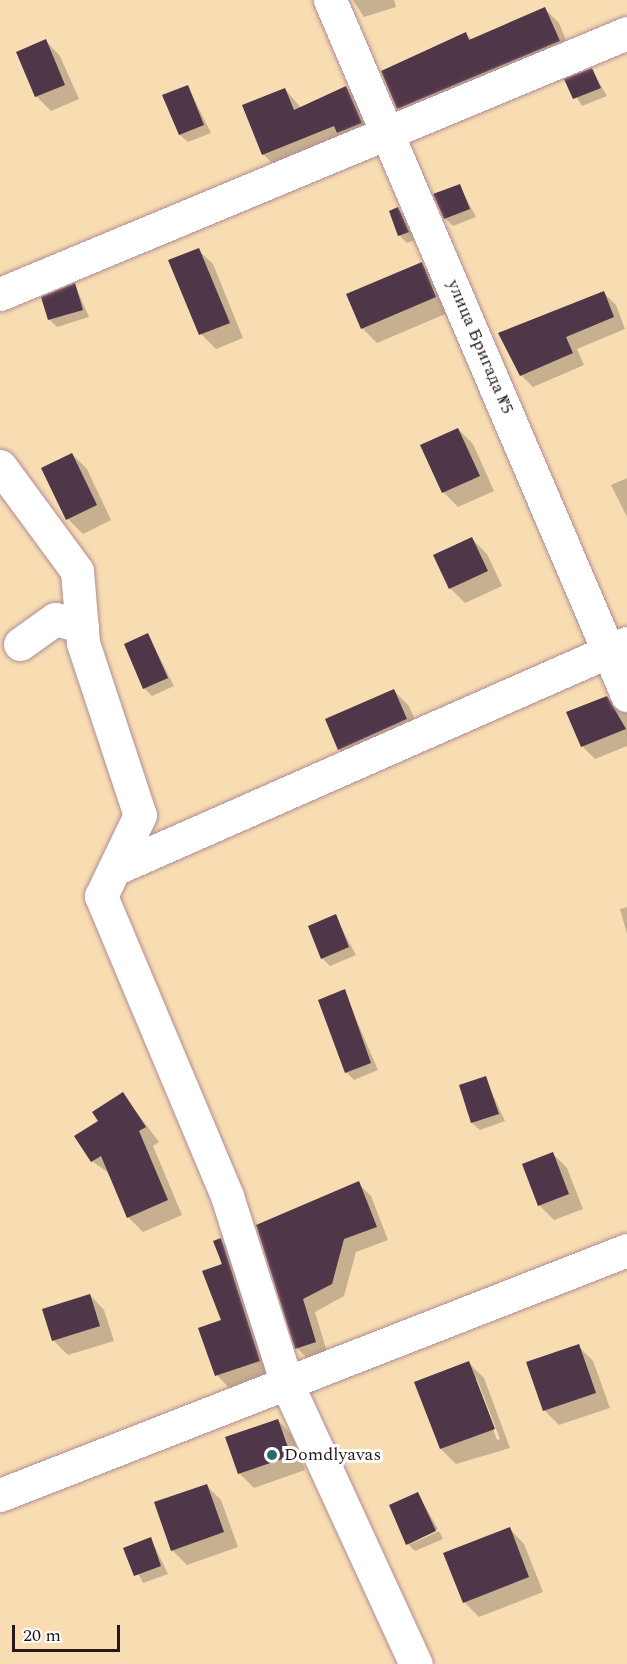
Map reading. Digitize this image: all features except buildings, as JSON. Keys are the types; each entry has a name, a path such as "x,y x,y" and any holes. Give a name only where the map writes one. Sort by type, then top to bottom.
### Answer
{"lane":[{"name":"улица Бригада №5","path":"330,0 617,647 627,695"},
{"path":"0,294 627,33"},
{"path":"0,466 77,571 82,626 140,815 119,867 101,897 227,1196 288,1384 416,1664"},
{"path":"20,644 55,620 82,626"},
{"path":"119,867 617,647"},
{"path":"0,1495 627,1250"}],"shaded area":[{"path":"0,0 627,0 627,1664 0,1664"}],"place":[{"name":"Domdlyavas","path":"272,1455"}]}
